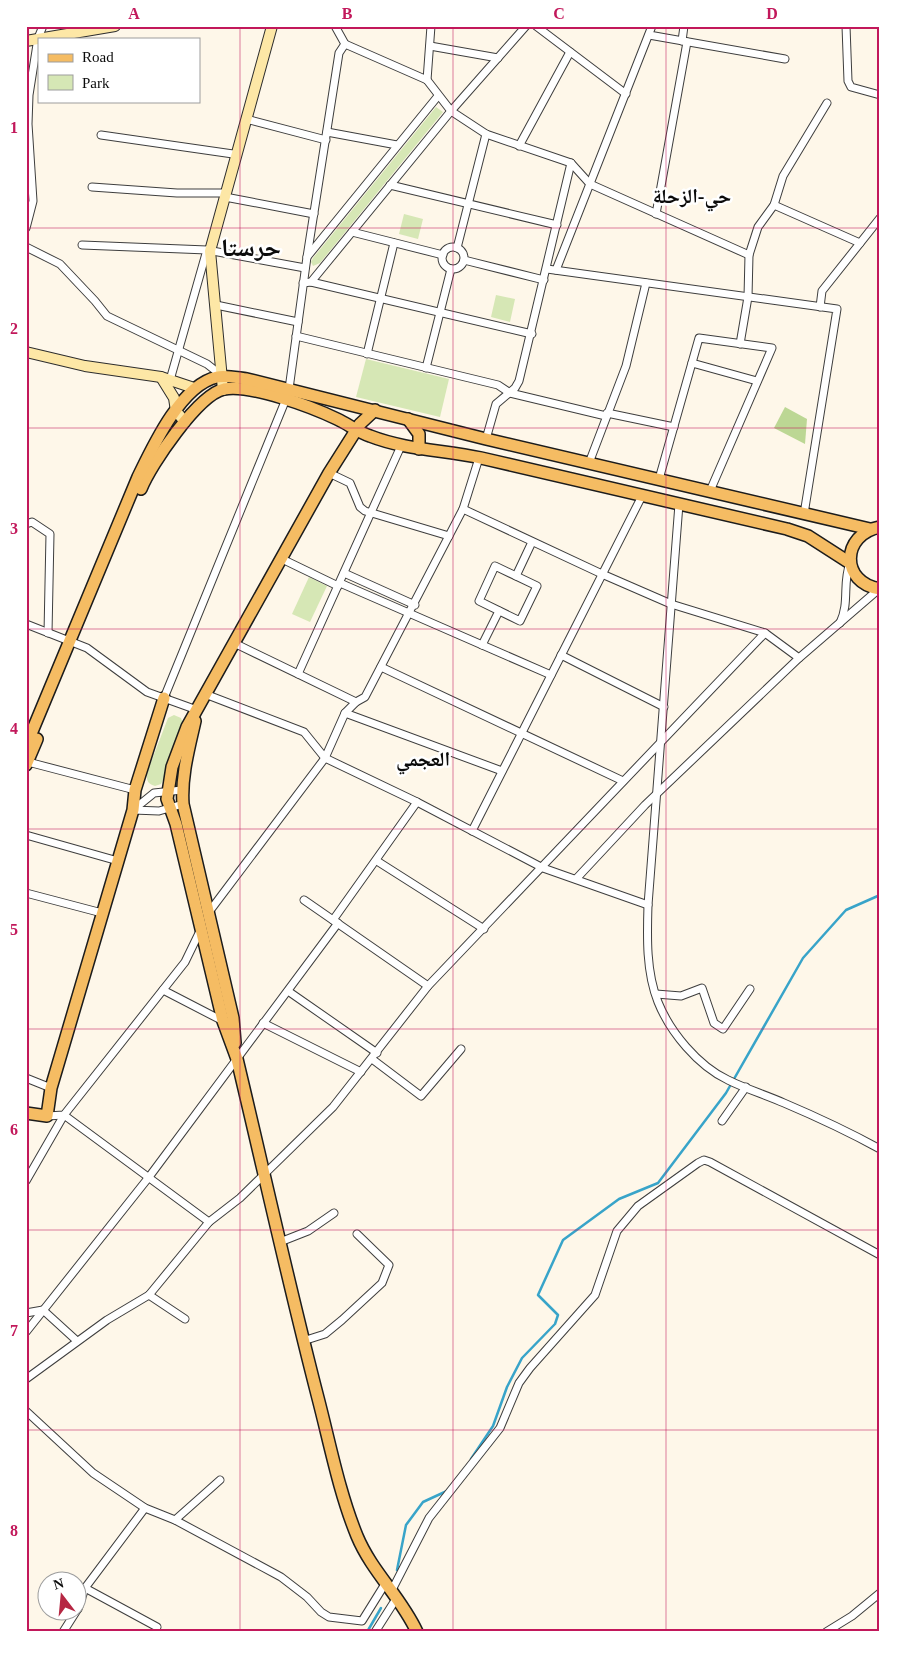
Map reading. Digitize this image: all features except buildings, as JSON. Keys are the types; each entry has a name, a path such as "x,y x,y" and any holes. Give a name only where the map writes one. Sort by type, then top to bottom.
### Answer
{"main road":[{"path":"27,764 138,477 157,439 194,388 206,380 222,376 247,379 287,394 356,429 401,446 480,458 808,536 850,563 860,581 869,587 879,590"},
{"path":"26,746 144,480 166,445 184,422 210,397 223,390 287,394 375,410 486,439 804,514 875,528"},
{"path":"375,410 356,429 329,473 205,694 184,735 172,767 168,791 169,808 176,824 223,1021 237,1059 303,1341 344,1496 366,1554 417,1632"},
{"path":"408,419 418,430 420,439 419,449"},
{"path":"606,487 618,476 635,474"},
{"path":"850,563 850,552 854,543 875,528"},
{"path":"26,1113 47,1116 51,1088 118,861 132,810 135,790 164,698"},
{"path":"197,710 182,790 183,804 233,1018 237,1059"}],"street":[{"path":"26,228 34,201 28,124 28,96 38,38 43,26"},
{"path":"26,41 115,26"},
{"path":"184,422 176,412 174,398 165,379 177,351 208,251 246,119 270,26"},
{"path":"224,195 233,154 270,26"},
{"path":"335,26 345,44 427,80 451,111 486,134 571,163 590,184 749,255"},
{"path":"427,80 431,26"},
{"path":"311,282 451,111 526,26"},
{"path":"536,26 626,94"},
{"path":"556,270 652,26"},
{"path":"656,214 684,41 684,26"},
{"path":"846,26 849,48 848,81 851,87 880,95"},
{"path":"649,35 785,59"},
{"path":"164,698 287,394 339,53 345,44"},
{"path":"430,46 498,58"},
{"path":"519,146 570,52"},
{"path":"307,257 438,96"},
{"path":"740,344 748,297 749,255 758,227 774,205 783,176 827,103"},
{"path":"246,119 326,140"},
{"path":"327,132 397,145"},
{"path":"457,248 486,134"},
{"path":"101,135 233,154"},
{"path":"486,439 496,404 510,393 519,381 532,334 571,163"},
{"path":"390,185 557,225"},
{"path":"92,187 177,194 224,195 314,214"},
{"path":"774,205 860,243"},
{"path":"820,307 822,291 880,218"},
{"path":"352,232 443,255"},
{"path":"367,354 394,243"},
{"path":"82,245 208,251 305,268"},
{"path":"26,247 60,264 96,301 107,316 177,351 212,366 222,376"},
{"path":"451,269 444,264 443,255 448,249 457,248"},
{"path":"451,269 461,266 464,260 462,253 457,248"},
{"path":"208,251 216,306 223,390"},
{"path":"464,260 544,280"},
{"path":"426,368 451,269"},
{"path":"547,269 837,309 804,514"},
{"path":"303,284 311,282 532,334"},
{"path":"589,463 626,366 646,282"},
{"path":"216,306 298,322"},
{"path":"296,336 498,385 510,393 607,415 674,427"},
{"path":"659,479 699,338 772,348 710,491"},
{"path":"26,352 85,366 165,379 194,388"},
{"path":"692,363 757,381"},
{"path":"298,674 401,446"},
{"path":"26,1181 64,1115 185,962 209,912 325,758 345,713 356,702 365,698 415,605 463,509 480,458"},
{"path":"329,473 350,483 360,507 371,513 449,536"},
{"path":"472,831 642,496"},
{"path":"679,504 648,905 650,974 656,994 669,1023 685,1044 726,1079 847,1131 880,1149"},
{"path":"463,509 671,604 766,633 799,658"},
{"path":"26,524 32,522 50,534 48,633"},
{"path":"516,576 532,542"},
{"path":"282,559 551,675"},
{"path":"839,626 846,609 845,577 850,563"},
{"path":"496,566 537,586 520,621 499,611 478,601 496,566"},
{"path":"344,573 415,605"},
{"path":"576,879 658,793 799,658 839,626 879,590"},
{"path":"482,645 499,611"},
{"path":"26,624 87,648 147,692 197,710"},
{"path":"26,1379 77,1341 150,1295 209,1222 240,1198 333,1107 428,986 766,633"},
{"path":"234,643 356,702"},
{"path":"561,655 664,707"},
{"path":"382,667 623,781"},
{"path":"205,694 304,732 325,758 417,802 542,868 648,905"},
{"path":"345,713 502,771"},
{"path":"27,764 135,790"},
{"path":"132,810 154,793 182,790"},
{"path":"26,1332 149,1177 288,990 417,802"},
{"path":"132,810 159,811 183,804"},
{"path":"26,835 118,861"},
{"path":"377,861 484,929"},
{"path":"26,893 102,913"},
{"path":"304,900 428,986"},
{"path":"656,994 681,996 702,988 714,1023 723,1030 750,989"},
{"path":"163,990 223,1021"},
{"path":"288,990 374,1056 421,1096 460,1049"},
{"path":"263,1023 362,1072"},
{"path":"26,1078 51,1088"},
{"path":"722,1122 746,1087"},
{"path":"47,1116 64,1115 209,1222"},
{"path":"375,1632 391,1591 429,1518 500,1428 520,1383 530,1368 595,1295 617,1231 638,1206 704,1157 880,1255"},
{"path":"280,1242 308,1231 334,1213"},
{"path":"303,1341 325,1334 382,1283 389,1265 357,1234"},
{"path":"150,1295 185,1319"},
{"path":"26,1313 43,1310"},
{"path":"43,1310 77,1341"},
{"path":"26,1410 93,1473 145,1508 175,1520 281,1577 307,1597 320,1612 336,1619 357,1622 366,1619 391,1591"},
{"path":"175,1520 220,1480"},
{"path":"88,1584 145,1508"},
{"path":"88,1590 157,1627"},
{"path":"826,1632 852,1616 880,1593"},
{"path":"63,1632 71,1620"}],"green space":[{"path":"436,107 443,112 320,263 313,266 311,262 313,258"},
{"path":"404,214 423,219 418,239 399,234"},
{"path":"496,295 515,299 510,322 491,317"},
{"path":"366,359 449,379 440,417 356,397"},
{"path":"785,407 807,419 805,444 774,428"},
{"path":"309,577 327,586 310,622 292,614"},
{"path":"174,715 181,718 183,724 165,776 161,784 155,786 147,780 148,770 168,718"}],"waterway":[{"path":"471,1459 493,1426 507,1387 522,1358 555,1324 558,1315 538,1295 563,1240 619,1199 658,1183 726,1093 803,958 846,910 880,895"},
{"path":"397,1570 406,1525 423,1502 449,1490"},
{"path":"367,1632 381,1608"}],"district":[{"name":"حي-الزحلة","path":"692,196"},
{"name":"حرستا","path":"251,247"},
{"name":"العجمي","path":"423,759"}]}
